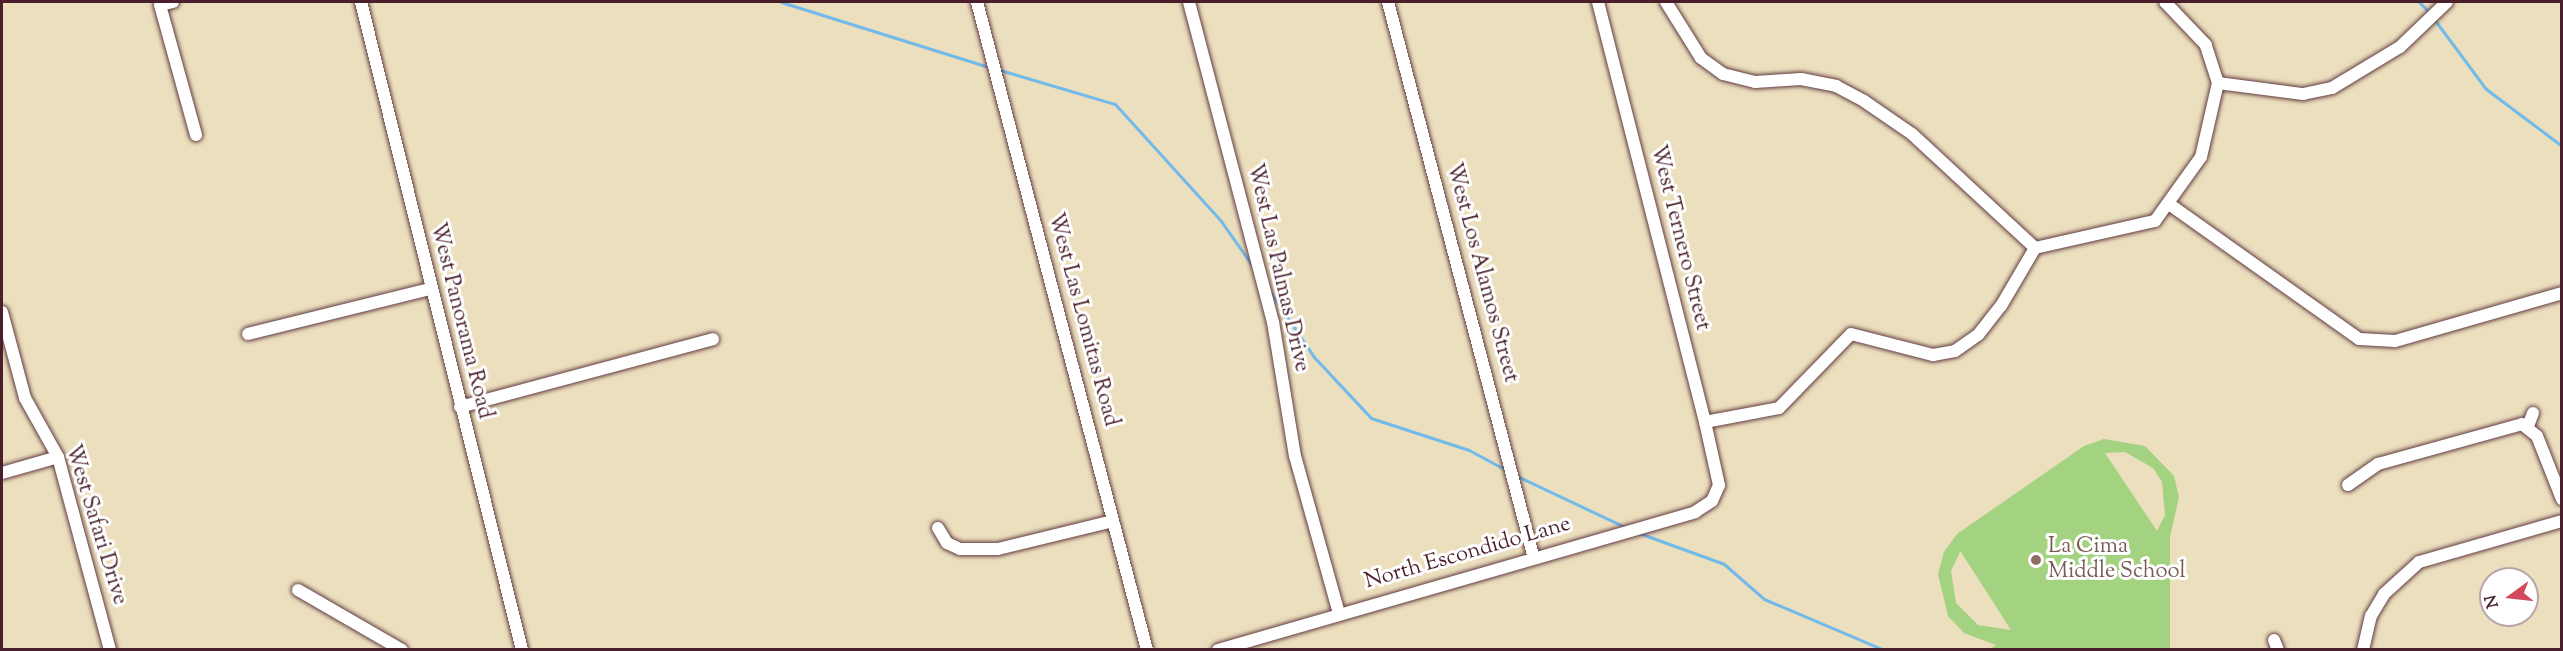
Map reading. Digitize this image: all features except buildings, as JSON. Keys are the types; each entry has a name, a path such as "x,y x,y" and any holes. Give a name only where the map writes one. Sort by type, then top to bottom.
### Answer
{"street":[{"path":"173,2 160,5 196,135"},
{"name":"West Panorama Road","path":"361,2 430,289 522,650"},
{"name":"West Las Lomitas Road","path":"977,2 1147,650"},
{"name":"West Las Palmas Drive","path":"1189,2 1273,322 1295,456 1339,614"},
{"name":"West Los Alamos Street","path":"1388,2 1533,555"},
{"name":"West Ternero Street","path":"1598,2 1719,485"},
{"path":"1666,2 1701,58 1723,74 1755,82 1801,80 1836,86 1864,101 1912,134 2035,248"},
{"path":"1705,422 1779,408 1851,334 1933,356 1955,351 1978,335 2001,306 2035,248 2137,228 2167,208 2201,157 2218,83 2206,45 2165,2"},
{"path":"2218,83 2303,94 2332,88 2400,47 2447,2"},
{"path":"2167,208 2359,339 2395,341 2562,293"},
{"path":"248,334 430,289"},
{"name":"West Safari Drive","path":"2,312 25,398 58,457 110,650"},
{"path":"460,407 713,339"},
{"path":"2533,413 2530,428 2562,500"},
{"path":"2348,485 2378,464 2530,428"},
{"path":"2,473 58,457"},
{"name":"North Escondido Lane","path":"1218,650 1533,555 1695,512 1712,501 1719,485"},
{"path":"938,528 947,543 988,549 1113,521"},
{"path":"2363,650 2371,616 2384,594 2419,562 2562,521"},
{"path":"298,590 402,650"}],"green space":[{"name":"La Cima Middle School","path":"2104,439 2145,446 2174,476 2179,497 2170,537 2170,649 1990,649 1996,645 1964,633 1948,616 1938,574 1944,552 1957,534 2084,446","holes":["2125,452 2153,468 2162,482 2165,515 2157,531 2105,453","1961,552 2011,630 1978,625 1956,603 1951,571"]}],"waterway":[{"path":"781,2 991,68"},
{"path":"2419,2 2430,13"},
{"path":"2434,19 2486,89 2562,146"},
{"path":"1000,70 1115,104 1221,221 1254,268"},
{"path":"1271,293 1314,357 1371,418 1469,450 1506,470"},
{"path":"1517,476 1625,527"},
{"path":"1639,533 1724,564 1764,599 1884,650"}],"place":[{"name":"La Cima Middle School","path":"2036,560"}]}
